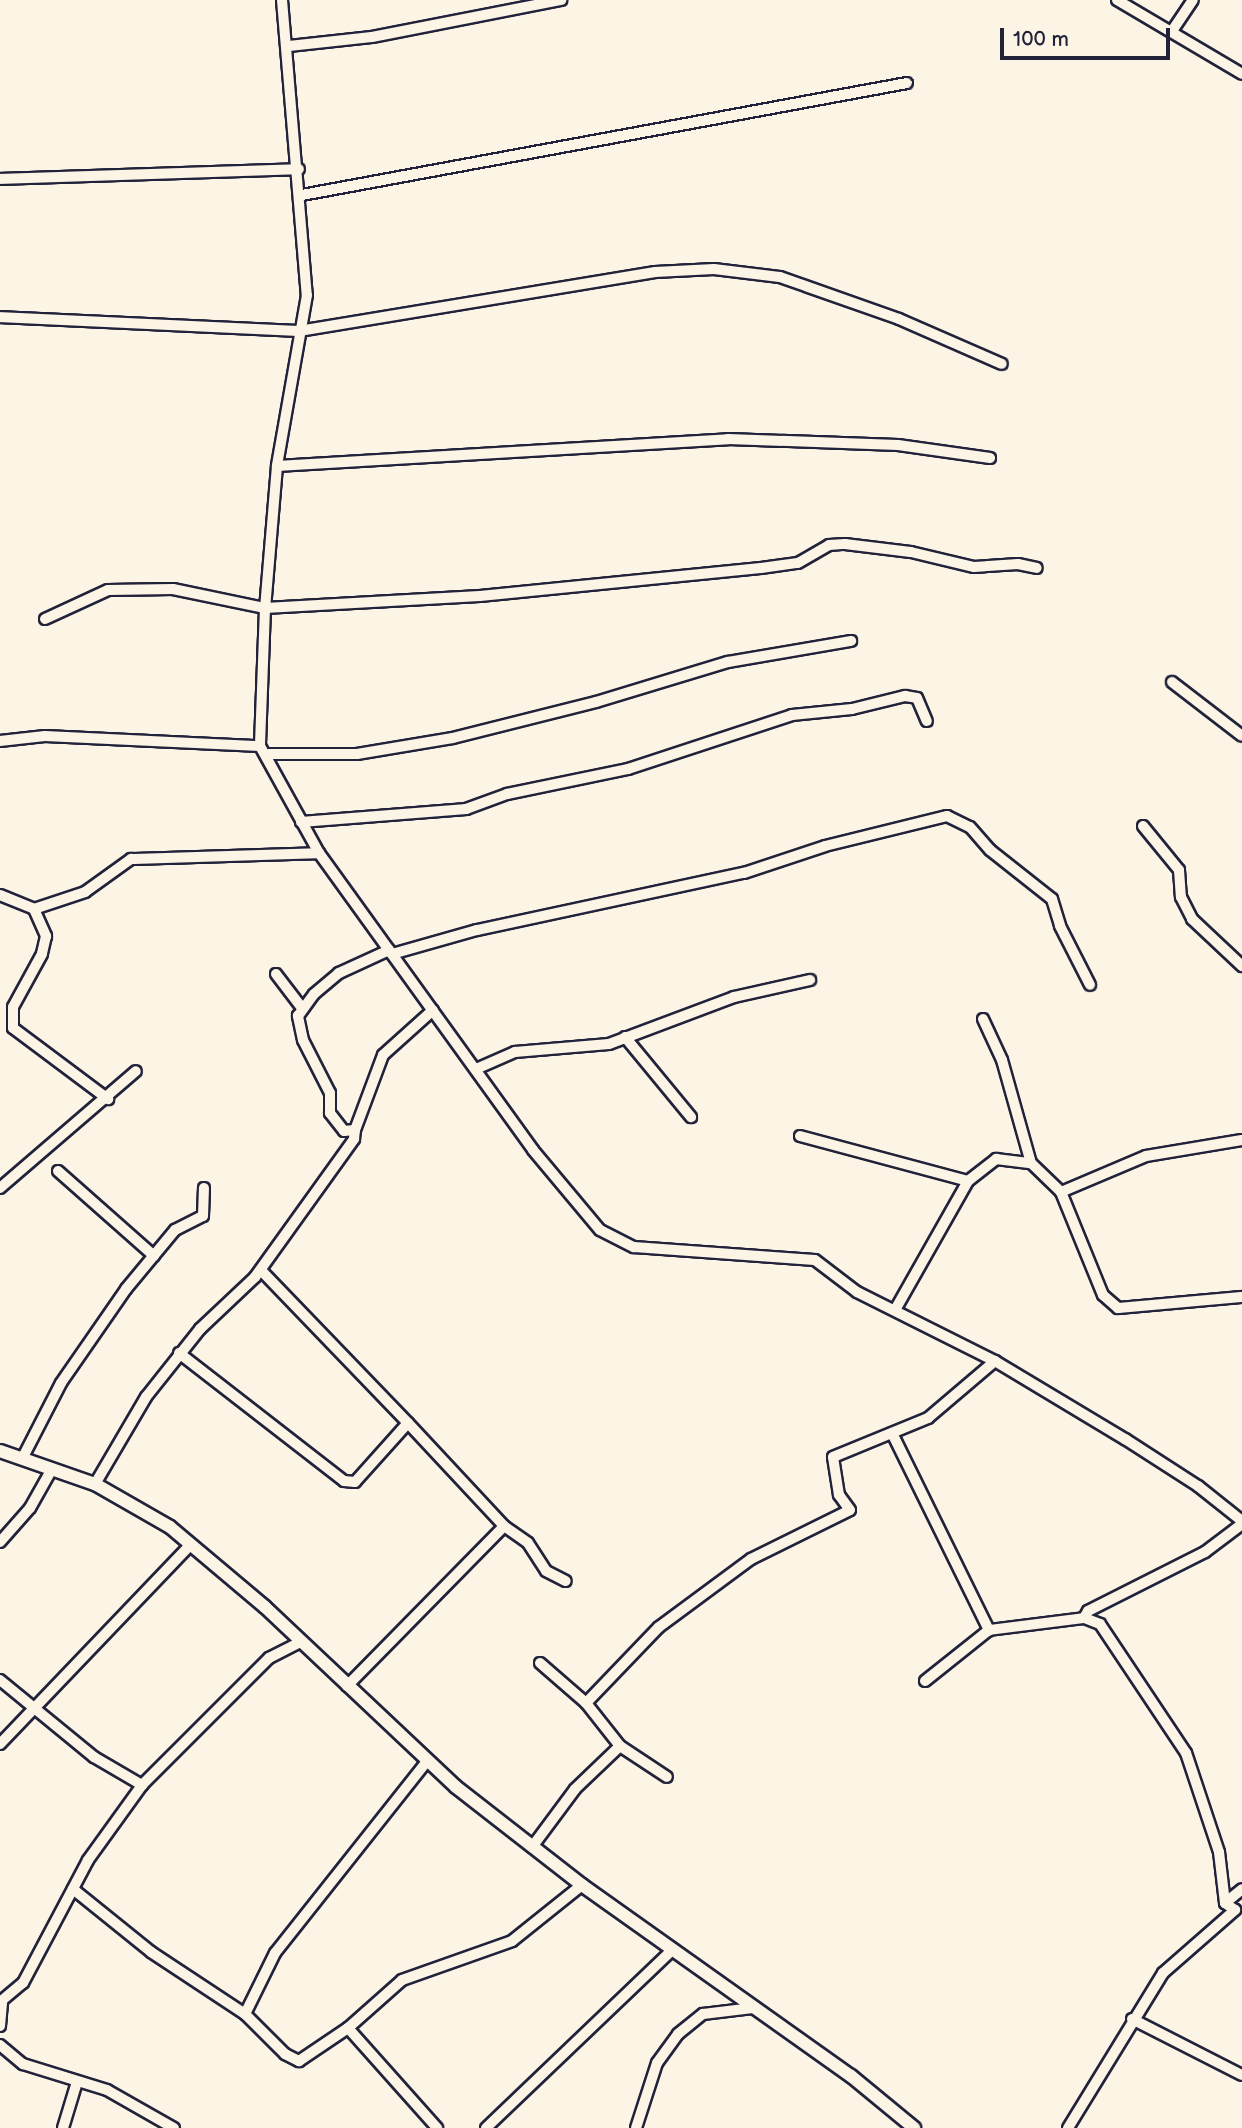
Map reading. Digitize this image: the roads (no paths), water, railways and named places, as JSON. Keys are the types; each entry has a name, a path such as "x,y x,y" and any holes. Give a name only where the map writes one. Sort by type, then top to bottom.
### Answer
{"street":[{"path":"282,0 289,47 302,195 307,295 277,466 265,608 265,750 320,853 540,1159 600,1230 634,1247 816,1260 857,1292 995,1361 1198,1486 1242,1522 1205,1552 1088,1611 1084,1618"},
{"path":"289,47 372,37 561,0"},
{"path":"1116,0 1172,31 1222,66 1242,74"},
{"path":"1172,31 1193,0"},
{"path":"302,195 906,83"},
{"path":"0,179 299,169"},
{"path":"0,317 299,331 655,272 714,269 780,277 899,319 1002,364"},
{"path":"277,466 728,439 898,445 990,458"},
{"path":"45,619 108,590 173,589 265,608 480,596 798,563 830,545 845,544 911,552 974,567 1018,564 1037,568"},
{"path":"0,741 45,736 357,754 453,738 596,702 728,662 850,641"},
{"path":"1172,682 1242,736"},
{"path":"302,822 466,809 507,794 628,769 792,715 852,709 905,696 917,698 928,721"},
{"path":"355,1130 344,1130 330,1113 330,1093 299,1027 302,1008 339,972 390,952 500,925 744,873 825,846 947,816 970,827 990,850 1052,899 1060,926 1090,985"},
{"path":"1143,826 1180,870 1181,897 1192,919 1242,965"},
{"path":"0,895 34,909 85,892 131,859 320,853"},
{"path":"34,909 46,936 42,954 13,1007 13,1028 108,1099"},
{"path":"276,974 302,1008"},
{"path":"476,1069 515,1052 593,1047 734,997 810,980"},
{"path":"95,1484 146,1397 179,1353 261,1270 343,1158 383,1055 433,1010"},
{"path":"983,1019 1002,1060 1031,1163 1061,1192 1103,1295 1118,1308 1242,1297"},
{"path":"625,1037 691,1117"},
{"path":"0,1188 108,1099 136,1071"},
{"path":"800,1136 968,1181"},
{"path":"1061,1192 1146,1156 1242,1140"},
{"path":"895,1310 968,1181 996,1159 1031,1163"},
{"path":"58,1171 154,1256"},
{"path":"22,1459 61,1383 154,1256 175,1230 203,1216 204,1188"},
{"path":"261,1270 504,1526 528,1543 546,1571 566,1581"},
{"path":"179,1353 344,1481 355,1482 408,1423"},
{"path":"586,1703 659,1628 751,1559 850,1510 839,1495 833,1457 928,1418 995,1361"},
{"path":"892,1433 989,1630"},
{"path":"0,1451 95,1484 141,1507 190,1545 300,1642 427,1761 532,1847 752,2008 851,2076 914,2128"},
{"path":"0,1542 30,1508 52,1469"},
{"path":"347,1686 504,1526"},
{"path":"0,1744 31,1708 190,1545"},
{"path":"925,1681 989,1630 1084,1618 1100,1624 1186,1753 1219,1852 1224,1903"},
{"path":"0,2026 1,2001 23,1983 73,1889 142,1785 269,1658 300,1642"},
{"path":"540,1663 586,1703 620,1745 667,1777"},
{"path":"0,1680 94,1757 142,1785"},
{"path":"532,1847 575,1789 620,1745"},
{"path":"245,2014 275,1953 427,1761"},
{"path":"73,1889 151,1952 245,2014 285,2054 299,2061 348,2028 402,1980 512,1941 582,1885"},
{"path":"1224,1903 1242,1889"},
{"path":"1068,2128 1132,2019 1163,1973 1238,1911 1224,1903"},
{"path":"486,2128 672,1950"},
{"path":"636,2128 657,2063 678,2034 703,2014 752,2008"},
{"path":"1132,2019 1242,2075"},
{"path":"348,2028 437,2128"},
{"path":"0,2045 23,2063 116,2094 174,2128"},
{"path":"63,2128 77,2082"}]}
